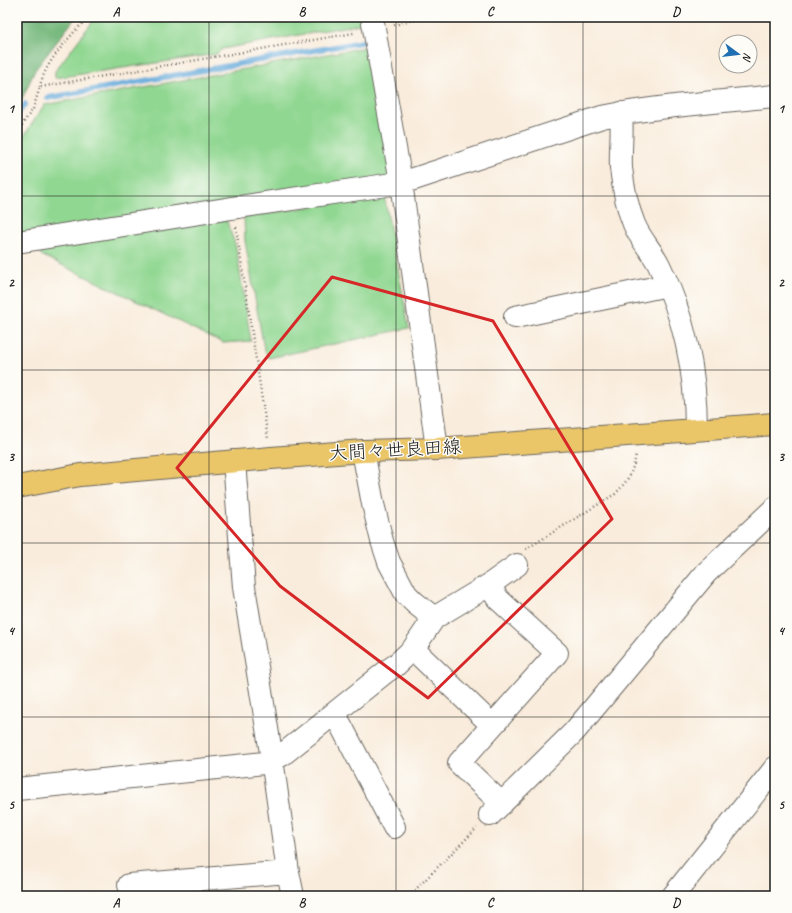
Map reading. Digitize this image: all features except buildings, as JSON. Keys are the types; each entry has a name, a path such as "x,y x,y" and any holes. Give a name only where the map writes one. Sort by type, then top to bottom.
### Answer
{"main road":[{"name":"大間々世良田線","path":"17,487 80,474 234,461 363,451 437,449 775,424"}],"street":[{"path":"373,23 401,182 437,449"},
{"path":"17,242 401,182 602,117 682,105 775,96"},
{"path":"621,113 621,167 630,211 634,224 658,265 675,302 688,345 696,403 696,429"},
{"path":"515,317 668,285"},
{"path":"363,451 373,504 389,562 406,594 434,618"},
{"path":"234,461 244,587 293,896"},
{"path":"489,585 498,599 557,653 459,763 496,809 574,732 706,573 775,508"},
{"path":"17,789 264,763 282,755 396,665 413,649 434,618 489,585 517,565"},
{"path":"413,649 492,725"},
{"path":"335,714 394,827"},
{"path":"673,896 775,768"},
{"path":"129,885 288,872"}],"path":[{"path":"17,132 33,109 42,79 59,50 88,17"},
{"path":"40,87 373,23 426,17"},
{"path":"232,208 237,231 271,458"},
{"path":"517,565 520,553 615,494 625,485 634,469 636,434"},
{"path":"408,896 496,809"}],"highlighted area":[{"path":"332,277 493,321 612,519 428,698 280,586 177,468"}],"green space":[{"path":"17,17 76,17 35,70 17,107"},
{"path":"96,17 365,17 366,23 222,49 217,54 55,78 55,71"},
{"path":"372,46 393,172 388,177 17,237 17,147 44,105"},
{"path":"384,195 409,328 269,358 264,349 245,241 244,217"},
{"path":"226,219 236,247 251,341 223,343 41,255 40,244"}],"waterway":[{"path":"48,98 367,41"},
{"path":"17,115 25,104"}]}
